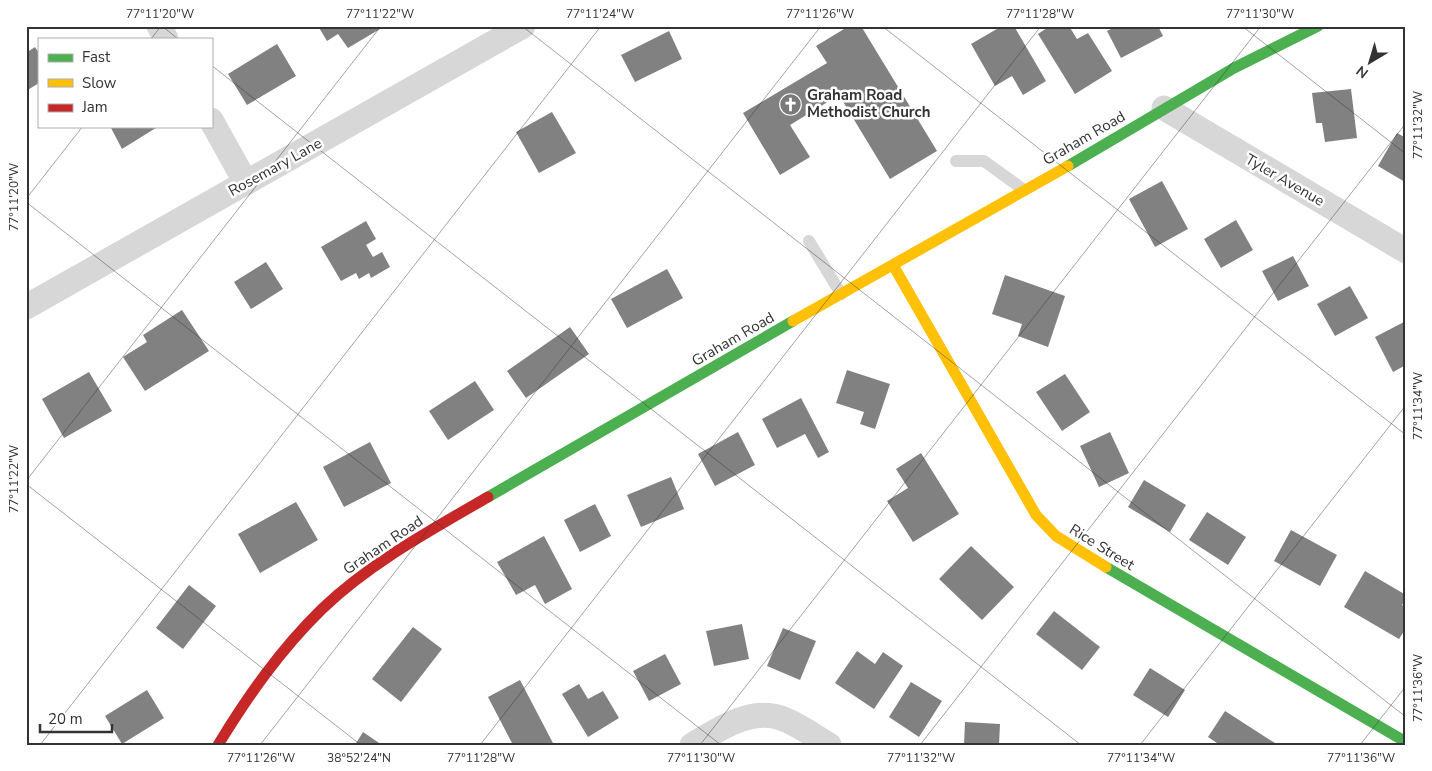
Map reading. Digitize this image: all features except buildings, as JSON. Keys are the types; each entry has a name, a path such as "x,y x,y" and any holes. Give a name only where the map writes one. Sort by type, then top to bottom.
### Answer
{"street":[{"path":"159,26 165,38"},
{"name":"Rosemary Lane","path":"26,307 523,26"},
{"name":"Graham Road","path":"218,745 240,709 272,665 322,609 359,578 417,538 1164,108 1286,40 1318,26"},
{"name":"Tyler Avenue","path":"1164,108 1406,251"},
{"path":"212,122 246,183"},
{"name":"Rice Street","path":"893,265 1036,515 1056,536 1073,548 1406,742"},
{"path":"692,745 725,725 744,718 766,715 790,722 829,745"}],"lane":[{"path":"956,161 984,162 1024,190"},
{"path":"809,240 841,294"}],"traffic: fast":[{"path":"1068,166 1234,68 1318,26"},
{"path":"488,497 793,321"},
{"path":"1106,567 1406,742"}],"traffic: slow":[{"path":"793,321 1068,166"},
{"path":"893,265 1036,515 1056,536 1106,567"}],"traffic: jam":[{"path":"218,745 266,674 292,641 322,609 381,562 488,497"}],"place":[{"name":"Graham Road Methodist Church","path":"791,104"}]}
